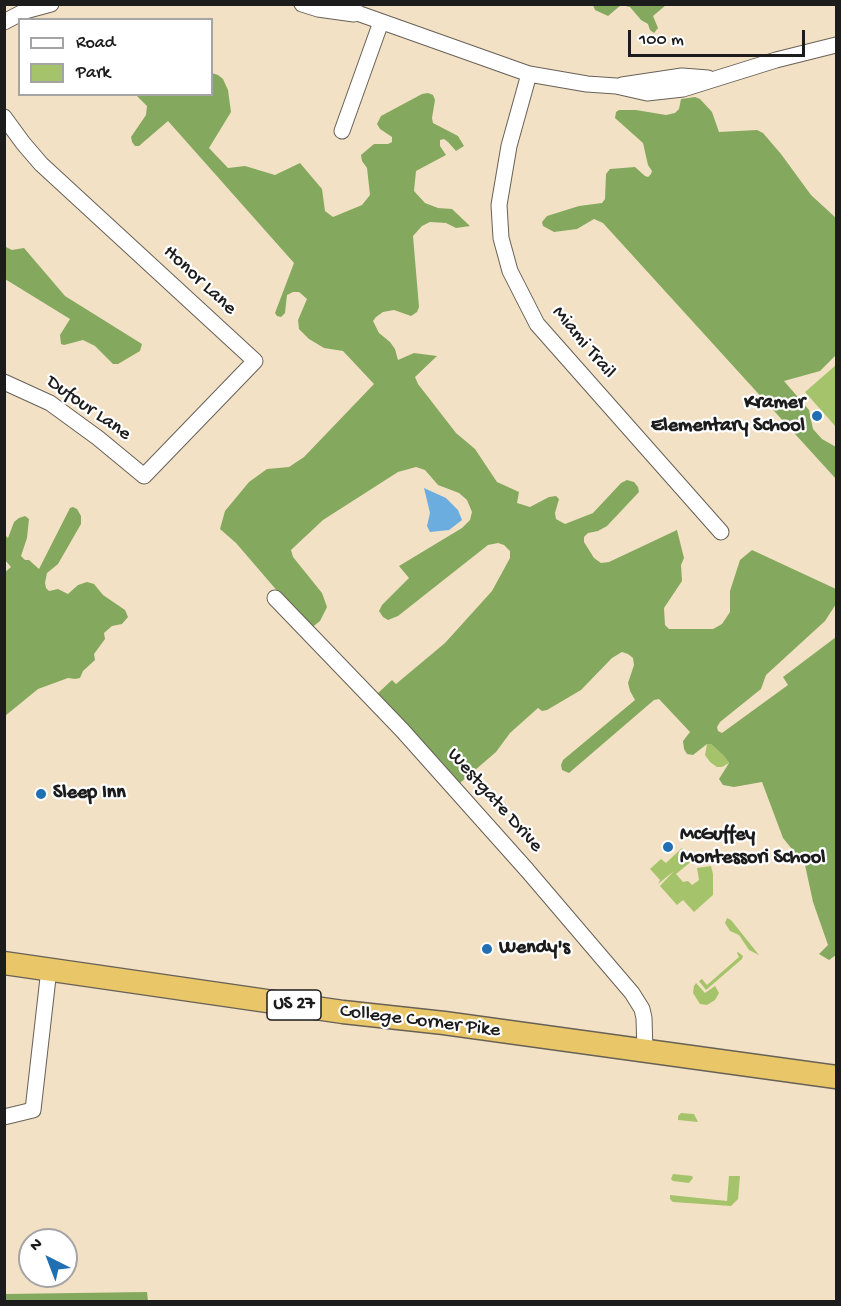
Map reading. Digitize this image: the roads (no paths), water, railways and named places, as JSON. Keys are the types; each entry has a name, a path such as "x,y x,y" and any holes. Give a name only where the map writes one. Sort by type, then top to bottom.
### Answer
{"highway":[{"name":"College Corner Pike","path":"4,963 343,1012 444,1023 837,1077"}],"street":[{"path":"4,22 25,11 51,4"},
{"path":"302,4 318,9 360,15 529,74 587,84 616,86 647,93 683,89 776,60 837,45"},
{"path":"343,4 360,15"},
{"path":"342,131 381,22"},
{"name":"Miami Trail","path":"529,74 509,146 499,205 501,238 510,271 537,324 721,532"},
{"name":"Honor Lane","path":"4,117 41,164 255,361 144,476"},
{"name":"Dufour Lane","path":"4,382 50,403 144,476"},
{"name":"Westgate Drive","path":"275,598 402,730 534,878 632,993 642,1009 644,1018 645,1052"},
{"path":"4,1117 33,1110 49,969"}],"water":[{"path":"424,488 446,498 458,510 462,520 449,530 430,532 427,526 430,513"}],"place":[{"name":"Kramer Elementary School","path":"817,416"},
{"name":"Sleep Inn","path":"41,794"},
{"name":"McGuffey Montessori School","path":"668,847"},
{"name":"Wendy's","path":"487,949"}]}
